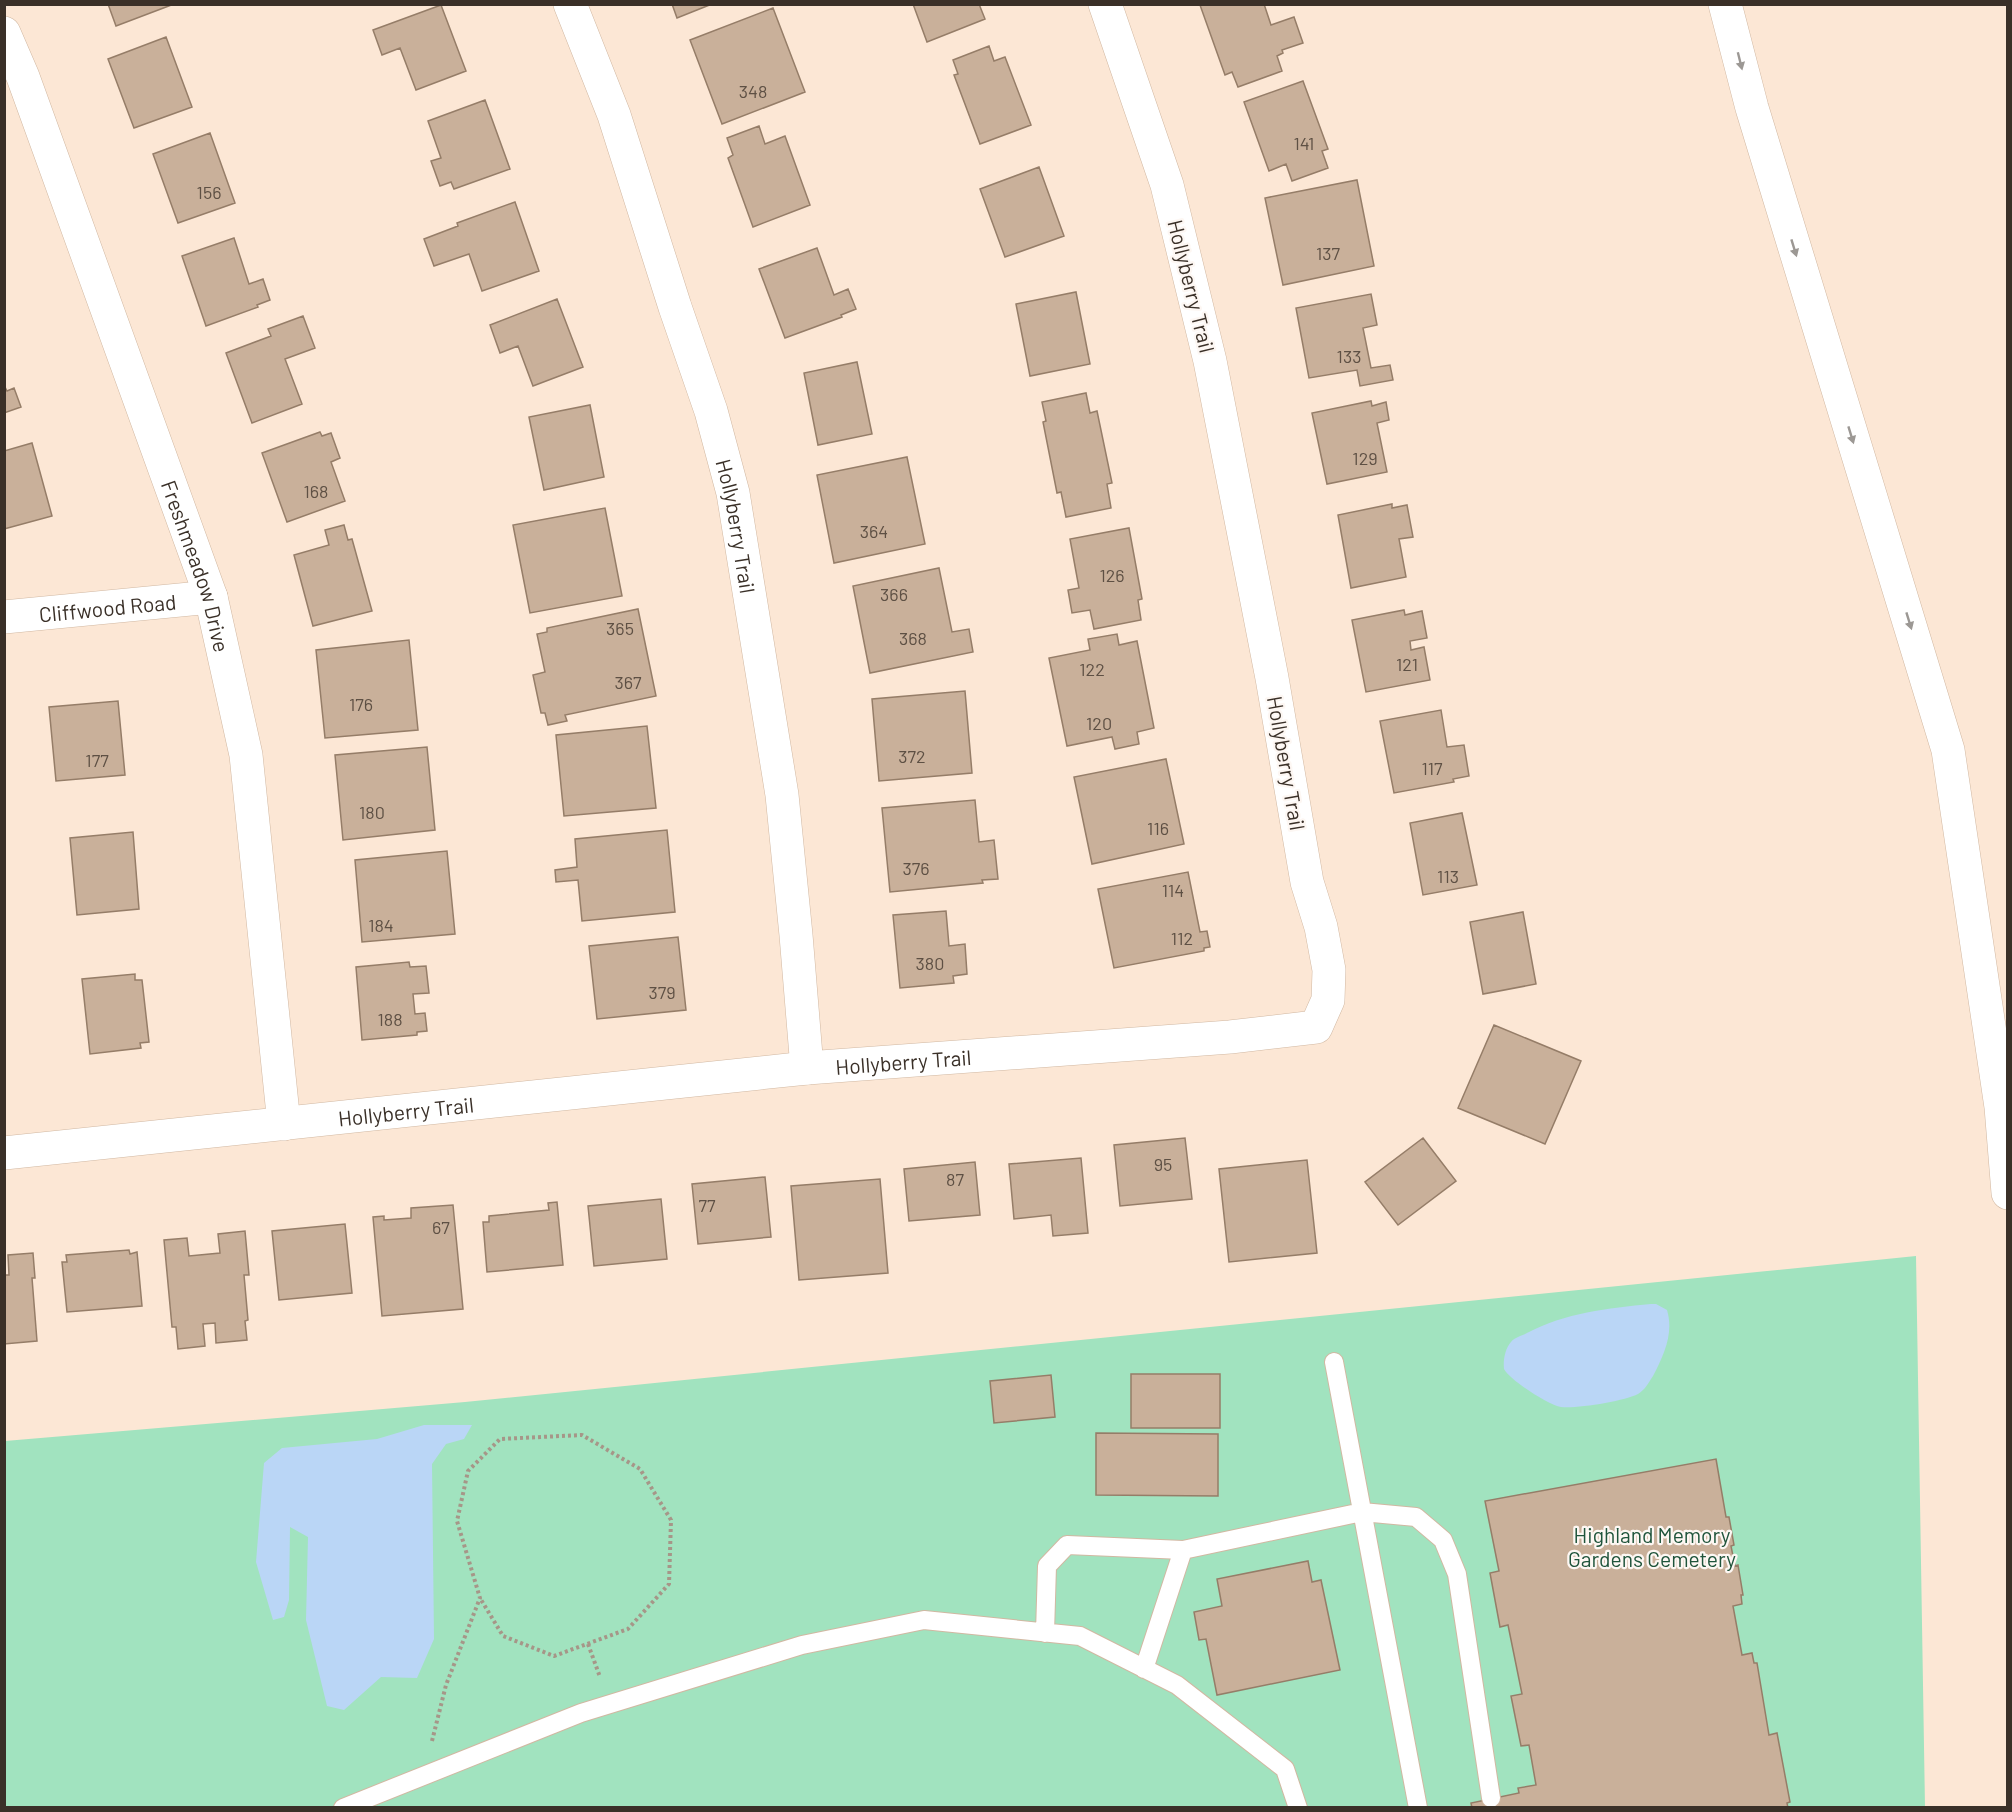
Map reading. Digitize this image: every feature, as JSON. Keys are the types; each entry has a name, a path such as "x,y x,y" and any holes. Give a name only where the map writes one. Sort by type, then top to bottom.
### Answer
{"main road":[{"name":"Hollyberry Trail","path":"570,4 614,115 675,307 711,411 733,493 782,795 807,1068"},
{"name":"Hollyberry Trail","path":"4,1153 807,1068 1316,1027 1328,1000 1329,970 1321,927 1307,882 1272,678 1210,361 1167,185 1105,4"},
{"path":"1725,4 1752,108 1948,750 2001,1107 2007,1193"},
{"name":"Freshmeadow Drive","path":"4,33 14,78 211,597 246,755 284,1124"},
{"name":"Cliffwood Road","path":"4,617 211,597"}],"lane":[{"path":"1334,1362 1418,1808"},
{"path":"1045,1633 1047,1566 1067,1545 1183,1550 1362,1512 1416,1517 1443,1540 1457,1574 1491,1798"},
{"path":"1144,1669 1183,1550"},
{"path":"343,1808 581,1713 802,1645 924,1620 1080,1636 1177,1685 1285,1769 1298,1808"}],"path":[{"path":"582,1435 640,1469 671,1520 669,1584 628,1629 554,1656 502,1636 480,1598 458,1521 468,1471 500,1439 582,1435"},
{"path":"424,1775 446,1685 480,1598"},
{"path":"588,1644 610,1704"}],"green space":[{"name":"Highland Memory Gardens Cemetery","path":"1916,1256 1925,1807 5,1808 5,1441 465,1402"}],"water":[{"path":"1651,1304 1667,1310 1669,1335 1653,1376 1638,1394 1600,1404 1561,1407 1547,1402 1530,1391 1504,1369 1505,1355 1511,1342 1541,1326 1587,1312"},
{"path":"424,1425 472,1425 464,1439 446,1444 432,1464 434,1639 417,1678 381,1677 344,1710 327,1706 306,1620 308,1537 290,1527 289,1600 284,1617 273,1620 256,1562 264,1463 282,1448 377,1439"}],"building":[{"path":"108,4 174,4 116,26"},
{"path":"672,4 712,4 677,18"},
{"path":"913,4 979,4 985,19 927,42"},
{"path":"1264,4 1271,25 1294,17 1303,43 1282,50 1283,53 1277,56 1282,71 1238,87 1232,72 1225,75 1200,5"},
{"path":"441,5 466,71 416,90 400,48 382,55 373,30"},
{"path":"773,8 805,92 722,124 690,40"},
{"path":"166,37 192,107 134,128 108,59"},
{"path":"989,46 994,61 1005,57 1031,125 980,144 954,75 958,74 953,60"},
{"path":"1303,81 1328,149 1322,151 1328,168 1292,181 1286,164 1269,171 1244,102"},
{"path":"485,100 510,169 454,189 451,182 440,186 431,161 441,158 428,121"},
{"path":"759,126 765,144 785,136 810,205 753,227 728,158 733,155 727,138"},
{"path":"210,133 235,203 178,223 153,154"},
{"path":"1039,167 1064,236 1005,257 980,189"},
{"path":"1357,180 1374,266 1283,285 1265,198"},
{"path":"515,202 539,271 482,291 469,254 434,266 424,239 458,226 457,223"},
{"path":"234,238 249,284 263,279 270,300 257,305 258,307 206,326 182,256"},
{"path":"817,248 834,295 848,289 856,309 841,315 842,317 785,338 759,269"},
{"path":"1076,292 1090,364 1030,376 1016,304"},
{"path":"1371,294 1377,325 1363,328 1371,368 1390,365 1393,380 1360,386 1357,370 1309,378 1296,308"},
{"path":"557,299 583,367 533,386 518,346 500,353 490,325"},
{"path":"303,316 315,348 285,359 302,404 252,423 226,353 271,336 268,329"},
{"path":"857,362 872,434 818,445 804,373"},
{"path":"4,385 7,391 14,388 21,407 4,413"},
{"path":"1086,393 1090,413 1097,411 1112,483 1107,484 1111,508 1066,517 1061,492 1057,493 1043,422 1046,421 1042,402"},
{"path":"1371,401 1372,406 1386,402 1389,420 1377,423 1387,472 1327,484 1312,413"},
{"path":"590,405 604,477 544,490 529,417"},
{"path":"320,432 322,436 331,433 340,458 331,462 345,501 287,522 262,453"},
{"path":"32,443 52,516 4,529 4,451"},
{"path":"907,457 925,544 834,563 817,475"},
{"path":"1392,504 1392,508 1407,505 1413,537 1399,539 1406,577 1351,588 1338,515"},
{"path":"605,508 622,596 530,613 513,525"},
{"path":"344,525 348,540 352,539 372,611 313,626 294,555 329,545 325,530"},
{"path":"1129,528 1142,599 1138,600 1141,620 1094,629 1090,610 1072,613 1068,590 1079,588 1070,539"},
{"path":"939,568 952,632 969,629 973,652 870,673 853,586"},
{"path":"638,609 656,696 565,715 567,721 548,725 545,713 541,713 533,675 545,672 537,634 547,632 547,628"},
{"path":"1404,610 1405,615 1422,611 1427,638 1410,641 1411,650 1424,647 1430,680 1366,692 1352,620"},
{"path":"1117,634 1119,645 1137,641 1154,728 1137,732 1139,744 1115,749 1112,737 1067,746 1049,658 1090,650 1088,639"},
{"path":"409,640 418,730 325,738 316,650"},
{"path":"965,691 972,773 879,781 872,699"},
{"path":"118,701 125,775 56,781 49,707"},
{"path":"1441,710 1447,747 1464,745 1469,776 1453,779 1454,782 1394,793 1380,721"},
{"path":"647,726 656,808 564,816 556,735"},
{"path":"427,747 435,830 343,840 335,755"},
{"path":"1166,759 1184,844 1092,864 1074,777"},
{"path":"975,800 979,842 994,840 998,879 982,880 983,883 890,892 882,808"},
{"path":"1462,813 1477,885 1423,895 1410,823"},
{"path":"667,830 675,912 582,921 578,880 556,882 555,870 577,867 575,839"},
{"path":"133,832 139,909 77,915 70,838"},
{"path":"447,851 455,934 362,942 355,860"},
{"path":"1188,872 1200,932 1207,931 1210,947 1204,948 1204,951 1114,968 1098,889"},
{"path":"946,911 949,946 965,944 967,974 953,976 954,983 900,988 893,915"},
{"path":"1523,912 1536,984 1483,994 1470,922"},
{"path":"678,937 686,1010 597,1019 589,946"},
{"path":"409,962 410,967 426,966 429,993 413,994 415,1014 425,1013 427,1031 417,1032 417,1035 362,1040 356,967"},
{"path":"135,974 135,980 142,980 149,1042 140,1043 141,1048 90,1054 82,979"},
{"path":"1494,1025 1581,1061 1545,1144 1458,1108"},
{"path":"1185,1138 1192,1199 1120,1206 1114,1145"},
{"path":"1423,1138 1456,1181 1398,1225 1365,1182"},
{"path":"1081,1158 1088,1233 1053,1236 1051,1215 1014,1219 1009,1164"},
{"path":"1307,1160 1317,1253 1229,1262 1219,1169"},
{"path":"975,1162 980,1215 909,1221 904,1169"},
{"path":"765,1177 771,1237 698,1244 692,1184"},
{"path":"880,1179 888,1273 799,1280 791,1186"},
{"path":"661,1199 667,1259 594,1266 588,1206"},
{"path":"557,1202 563,1265 487,1272 483,1222 489,1222 489,1216 549,1210 548,1203"},
{"path":"453,1205 463,1309 382,1316 373,1217 384,1216 384,1220 411,1218 411,1208"},
{"path":"345,1224 352,1293 279,1300 272,1231"},
{"path":"245,1231 249,1275 244,1275 248,1320 245,1321 247,1340 216,1343 215,1323 203,1324 205,1346 178,1349 176,1327 172,1327 164,1240 187,1238 189,1256 220,1253 218,1234"},
{"path":"129,1250 130,1254 137,1252 142,1306 67,1312 62,1262 67,1262 66,1255"},
{"path":"33,1253 35,1278 32,1278 37,1341 4,1344 4,1275 9,1275 8,1255"},
{"path":"1131,1374 1220,1374 1220,1428 1131,1428"},
{"path":"1051,1375 1055,1417 994,1423 990,1381"},
{"path":"1096,1433 1218,1434 1218,1496 1096,1495"},
{"path":"1716,1459 1726,1517 1729,1517 1734,1545 1731,1546 1735,1566 1738,1565 1743,1595 1741,1595 1742,1604 1733,1606 1742,1655 1752,1653 1754,1663 1757,1663 1769,1735 1777,1733 1790,1802 1787,1803 1788,1808 1472,1808 1471,1803 1519,1793 1518,1788 1536,1785 1529,1745 1521,1746 1511,1696 1522,1694 1508,1625 1500,1627 1490,1573 1499,1571 1485,1501"},
{"path":"1308,1561 1312,1582 1321,1580 1340,1670 1217,1695 1206,1639 1199,1640 1194,1612 1222,1606 1217,1579"}]}
